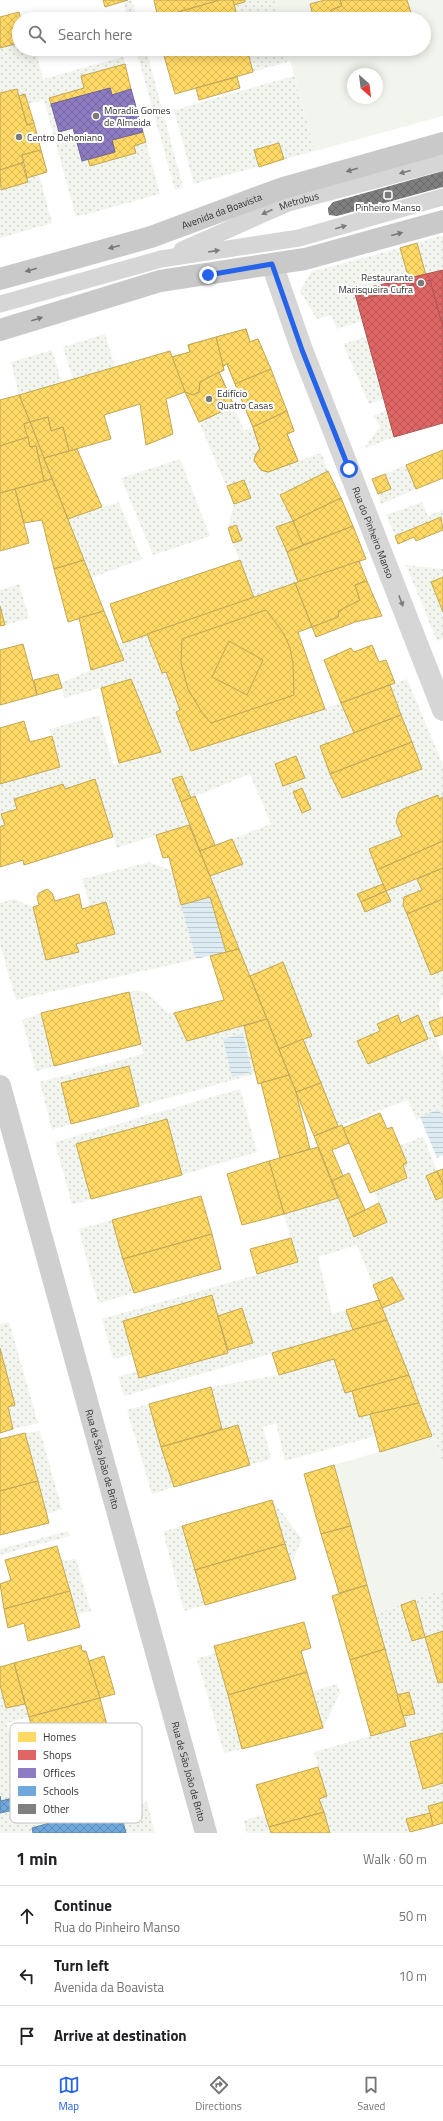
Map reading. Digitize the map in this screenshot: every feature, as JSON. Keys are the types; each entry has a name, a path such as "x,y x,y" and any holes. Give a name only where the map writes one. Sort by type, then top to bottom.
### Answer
{"main road":[{"name":"Avenida da Boavista","path":"0,278 151,237 283,188 443,143"},
{"path":"0,330 160,281 305,259 443,221"},
{"name":"Rua de São João de Brito","path":"0,1086 206,1833"}],"street":[{"name":"Rua do Pinheiro Manso","path":"272,264 302,350 443,710"}],"lane":[{"name":"Metrobus","path":"162,259 288,203 443,162"},
{"name":"Metrobus","path":"0,304 162,259 299,238 443,197"}],"shaded area":[{"path":"132,0 135,12 126,12 123,1"},
{"path":"245,0 274,0 277,12 236,12 234,5 245,2"},
{"path":"274,0 443,0 443,116 315,151 289,56 431,56 431,12 277,12"},
{"path":"12,45 12,56 37,56 43,79 123,57 125,64 81,76 84,88 50,98 59,132 73,128 82,161 88,160 90,166 136,153 134,146 146,142 160,194 76,217 44,100 28,104 26,94 19,96 17,89 0,93 0,48"},
{"path":"138,56 148,56 183,187 175,190"},
{"path":"249,56 289,56 290,61 253,72"},
{"path":"294,76 315,151 194,184 174,110"},
{"path":"39,174 52,223 0,238 0,188 1,190 28,182 27,178"},
{"path":"443,235 443,270 426,275 417,243"},
{"path":"400,248 409,279 354,291 362,321 337,329 331,315 317,319 300,291 311,272"},
{"path":"105,334 115,367 73,379 63,347"},
{"path":"366,337 383,399 369,404 343,344"},
{"path":"52,350 62,383 19,395 11,362"},
{"path":"234,406 244,431 253,427 260,449 254,460 261,470 268,472 321,453 328,471 280,495 293,521 287,552 298,582 254,598 233,543 241,540 236,526 228,528 234,504 199,422"},
{"path":"386,410 394,437 364,449 380,426 373,416"},
{"path":"180,459 210,536 153,555 121,478"},
{"path":"406,465 416,489 381,504 378,494 391,489 385,474"},
{"path":"119,502 142,559 91,578 68,519"},
{"path":"422,502 428,516 443,510 443,522 440,517 395,536 386,515"},
{"path":"406,565 443,569 443,577 431,582 443,612 443,639 437,641"},
{"path":"19,584 29,618 5,625 0,606 0,590"},
{"path":"147,634 161,673 166,672 180,710 176,713 191,751 341,703 354,733 320,747 342,798 422,769 390,685 407,679 443,765 443,797 439,799 437,795 399,812 396,822 402,836 369,849 383,884 357,894 365,912 390,901 386,891 417,879 422,890 404,897 403,905 431,975 443,970 443,994 439,1004 442,1017 429,1022 443,1055 443,1118 439,1109 416,1120 408,1100 338,1126 303,1039 312,1035 283,963 250,976 210,876 243,864 232,839 271,824 250,774 191,798 182,776 172,779 189,825 117,848 95,779 65,789 63,784 15,799 17,809 2,814 5,825 0,827 0,784 60,767 50,729 99,715 113,765 160,752 131,679 64,698 61,683 91,670 124,660 118,644","holes":["418,1015 428,1039 368,1064 357,1041 380,1031 377,1024 398,1016 401,1023"]},
{"path":"149,862 172,871 196,959 16,1000 0,945 0,903 14,899 33,907 46,960 78,952 76,944 115,933 106,902 90,906 82,879"},
{"path":"210,897 226,952 196,959 181,905"},
{"path":"138,990 147,993 168,1013 174,1013 187,1041 244,1026 255,1074 139,1106 129,1066 61,1083 71,1124 52,1130 40,1082 143,1054 129,992"},
{"path":"41,1013 54,1066 36,1071 22,1020"},
{"path":"243,1034 252,1072 232,1077 223,1039"},
{"path":"240,1089 257,1152 182,1175 167,1120 76,1144 91,1199 72,1205 55,1142"},
{"path":"439,1109 443,1118 443,1155 437,1158 420,1117"},
{"path":"423,1136 437,1171 426,1176 436,1199 443,1197 443,1463 382,1308 404,1298 392,1277 373,1285 357,1245 318,1257 332,1314 346,1310 353,1330 124,1396 118,1377 137,1371 139,1378 228,1353 228,1350 253,1342 242,1308 218,1316 212,1295 123,1321 133,1354 113,1359 102,1319 298,1263 284,1214 338,1198 354,1237 387,1222 374,1192 407,1178 403,1165 407,1162 400,1146"},
{"path":"112,1220 134,1293 98,1303 79,1229"},
{"path":"9,1322 38,1423 13,1429 8,1407 15,1405 0,1348 0,1324"},
{"path":"334,1359 345,1393 352,1391 359,1417 370,1414 376,1436 285,1461 276,1423 263,1427 271,1459 250,1465 238,1425 222,1429 211,1387 279,1375"},
{"path":"149,1404 174,1487 152,1494 127,1410"},
{"path":"40,1431 62,1509 47,1514 25,1433"},
{"path":"432,1436 443,1463 443,1590 375,1614 334,1465"},
{"path":"272,1500 302,1539 291,1565"},
{"path":"182,1526 205,1605 184,1611 163,1532"},
{"path":"68,1531 70,1536 0,1555 0,1549"},
{"path":"76,1559 91,1611 77,1614 62,1561"},
{"path":"443,1590 443,1631 425,1637 415,1600"},
{"path":"401,1605 412,1641 425,1637 437,1683 443,1681 443,1733 410,1742 423,1789 443,1783 443,1802 428,1806 430,1813 406,1819 410,1832 407,1833 330,1833 319,1799 327,1796 314,1752 406,1726 403,1716 415,1713 409,1692 397,1695 375,1614"},
{"path":"216,1653 242,1749 224,1753 197,1659"},
{"path":"337,1684 340,1693 323,1728 313,1691"},
{"path":"0,1685 6,1708 25,1704 29,1717 7,1723 10,1734 10,1798 1,1801"},
{"path":"147,1802 155,1833 126,1833 123,1823 142,1823 142,1803"},
{"path":"10,1810 10,1823 50,1823 32,1828 33,1833 0,1833 0,1813"},
{"path":"265,1814 270,1833 247,1833 243,1821"}],"building: Homes":[{"path":"103,0 128,0 105,7"},
{"path":"154,0 220,0 179,12 157,12"},
{"path":"220,0 233,0 236,12 178,12"},
{"path":"233,0 245,0 245,2 234,5"},
{"path":"325,0 340,0 342,6 331,10 332,12 312,12 310,4"},
{"path":"340,0 407,0 411,12 332,12 331,10 342,6"},
{"path":"12,14 12,45 0,48 0,17"},
{"path":"164,56 249,56 253,72 175,94"},
{"path":"125,64 131,89 112,95 110,88 51,104 49,98 84,88 81,76"},
{"path":"237,77 240,88 199,100 196,88"},
{"name":"Centro Dehoniano","path":"17,89 27,125 34,123 41,150 22,155 24,162 0,170 0,93"},
{"path":"25,94 34,123 27,125 19,96"},
{"path":"143,132 146,142 134,146 136,153 90,166 88,160 115,152 112,140"},
{"path":"279,143 284,159 259,167 254,150"},
{"path":"41,150 47,172 27,178 22,155"},
{"path":"22,163 28,182 1,190 0,170"},
{"path":"417,243 426,275 409,279 400,248"},
{"name":"Edifício Quatro Casas","path":"246,329 250,342 258,339 294,431 287,434 298,461 268,472 261,470 254,460 260,449 253,427 227,364 223,366 224,370 219,372 234,406 199,422 172,357 190,352 188,345"},
{"path":"246,329 250,342 258,339 271,369 235,384 227,364 223,366 216,337"},
{"path":"216,337 224,370 200,382 199,392 193,395 185,392 172,357 190,352 188,345"},
{"path":"170,351 185,392 166,399 173,434 146,445 140,404 104,415 111,439 69,451 63,427 51,431 48,417 30,422 19,395"},
{"path":"271,369 287,411 253,427 235,384"},
{"path":"219,372 234,406 199,422 185,392 193,395 199,392 200,382"},
{"path":"19,395 30,422 24,424 28,437 0,446 0,400"},
{"path":"287,411 294,431 287,434 298,461 268,472 261,470 254,460 260,449 253,427"},
{"path":"48,417 51,431 63,427 69,451 44,458 30,422"},
{"path":"30,422 52,479 44,481 36,446 30,447 24,424"},
{"path":"28,437 30,447 36,446 44,481 0,493 0,446"},
{"path":"77,449 102,507 68,519 44,458"},
{"path":"443,450 443,478 416,489 406,465"},
{"path":"328,471 341,498 293,521 280,495"},
{"path":"385,474 391,489 378,494 372,479"},
{"path":"52,479 84,560 54,569 42,520 24,523 15,489"},
{"path":"244,480 251,498 234,504 227,486"},
{"path":"15,489 29,543 0,551 0,493"},
{"path":"341,498 353,526 303,545 293,521"},
{"path":"441,517 443,530 416,541 414,537 398,544 395,536"},
{"path":"293,521 303,545 287,552 276,527"},
{"path":"236,525 242,540 233,543 228,528"},
{"path":"353,526 366,559 298,582 287,552"},
{"path":"84,560 104,611 68,622 54,569"},
{"path":"240,560 254,598 123,643 110,604"},
{"path":"359,561 367,581 355,585 360,600 339,611 338,617 312,627 295,583"},
{"path":"443,577 443,612 431,582"},
{"path":"367,581 382,616 355,622 316,637 312,627 338,617 339,611 360,600 355,585"},
{"path":"295,583 312,627 298,632 325,709 191,751 176,712 180,710 166,672 162,673 147,634"},
{"path":"0,606 5,625 0,626"},
{"path":"266,610 284,634 290,648 293,663 294,695 211,723 201,711 188,689 181,663 182,639"},
{"path":"104,611 124,660 91,670 79,618"},
{"path":"229,641 263,660 247,695 212,677"},
{"path":"23,644 37,695 0,705 0,650"},
{"path":"372,645 379,662 386,660 395,683 341,703 324,660 351,648 354,652"},
{"path":"58,674 62,688 37,695 34,680"},
{"path":"131,679 161,752 119,763 101,688"},
{"path":"390,685 401,715 354,733 341,703"},
{"path":"401,715 412,742 330,774 320,746"},
{"path":"24,721 30,742 52,736 60,767 0,784 0,728"},
{"path":"412,742 422,769 342,798 330,774"},
{"path":"296,756 305,778 283,786 275,764"},
{"path":"182,776 191,798 181,802 172,779"},
{"path":"95,779 113,837 24,865 23,860 0,867 0,827 5,825 1,814 17,809 14,799 63,784 65,789"},
{"path":"302,788 311,809 302,813 293,792"},
{"path":"438,795 439,799 443,797 443,841 377,870 369,849 402,836 396,822 399,812"},
{"path":"195,796 215,845 200,851 181,802"},
{"path":"189,825 239,949 226,952 210,897 181,905 169,857 163,858 156,835"},
{"path":"232,839 243,864 210,876 200,851"},
{"path":"443,841 443,868 386,891 377,870"},
{"path":"443,868 443,899 407,914 403,905 404,897 422,890 417,879"},
{"path":"383,884 386,891 361,902 357,894"},
{"path":"47,889 52,893 55,901 79,894 82,909 106,902 115,934 76,944 79,952 46,960 33,907 39,905 37,897 39,893"},
{"path":"386,891 391,901 365,912 361,902"},
{"path":"443,899 443,970 431,975 407,914"},
{"path":"239,949 267,1019 187,1041 174,1013 224,1000 210,956"},
{"path":"283,962 312,1036 279,1049 250,976"},
{"path":"129,992 141,1044 54,1066 41,1013"},
{"path":"398,1015 401,1023 418,1015 428,1039 368,1064 357,1041 380,1031 377,1024"},
{"path":"442,1017 443,1034 435,1037 429,1022"},
{"path":"267,1019 289,1075 258,1084 244,1026"},
{"path":"303,1039 321,1083 296,1092 279,1049"},
{"path":"129,1066 139,1106 71,1124 61,1083"},
{"path":"289,1075 296,1092 310,1149 280,1158 261,1083"},
{"path":"321,1083 338,1126 314,1136 296,1092"},
{"path":"380,1113 387,1129 392,1127 407,1163 403,1165 407,1178 370,1193 343,1128"},
{"path":"167,1119 182,1175 91,1199 76,1144"},
{"path":"342,1125 349,1143 332,1150 343,1176 332,1181 314,1136"},
{"path":"318,1147 338,1198 284,1214 269,1161"},
{"path":"269,1161 284,1214 242,1225 227,1174"},
{"path":"443,1169 443,1185 437,1171"},
{"path":"437,1171 443,1185 443,1197 436,1200 426,1176"},
{"path":"349,1173 365,1210 347,1219 332,1181"},
{"path":"201,1196 212,1234 123,1259 112,1220"},
{"path":"379,1203 387,1222 354,1237 347,1219"},
{"path":"212,1234 221,1269 134,1293 123,1259"},
{"path":"291,1238 298,1262 257,1274 250,1249"},
{"path":"392,1277 404,1299 382,1308 373,1285"},
{"path":"212,1295 228,1353 139,1378 123,1321"},
{"path":"379,1300 387,1320 353,1330 346,1310"},
{"path":"242,1308 253,1343 228,1350 218,1316"},
{"path":"387,1320 409,1375 345,1393 334,1359 279,1375 272,1353"},
{"path":"0,1348 15,1405 8,1407 13,1429 0,1433"},
{"path":"409,1375 419,1403 359,1417 352,1391"},
{"path":"211,1387 222,1429 161,1447 149,1404"},
{"path":"419,1403 432,1436 380,1452 370,1414"},
{"path":"238,1425 250,1465 174,1487 161,1447"},
{"path":"25,1433 38,1481 0,1491 0,1439"},
{"path":"334,1465 351,1526 321,1534 304,1474"},
{"path":"38,1481 49,1523 0,1535 0,1491"},
{"path":"272,1500 285,1544 195,1570 182,1526"},
{"path":"351,1526 367,1585 339,1593 321,1534"},
{"path":"285,1544 296,1579 205,1605 195,1570"},
{"path":"57,1546 70,1591 4,1609 0,1584 11,1580 5,1560"},
{"path":"367,1585 385,1649 350,1660 332,1596"},
{"path":"70,1591 80,1627 28,1641 24,1623 8,1628 4,1609"},
{"path":"415,1600 425,1637 412,1641 401,1605"},
{"path":"304,1622 311,1648 301,1651 307,1672 228,1695 214,1646"},
{"path":"443,1631 443,1682 438,1683 425,1637"},
{"path":"81,1645 82,1651 86,1651 100,1698 29,1717 14,1663"},
{"path":"385,1649 406,1726 371,1736 350,1660"},
{"path":"104,1656 115,1694 100,1698 89,1661"},
{"path":"14,1663 25,1704 6,1708 0,1685 0,1667"},
{"path":"307,1672 323,1728 242,1749 228,1695"},
{"path":"409,1692 415,1714 403,1716 397,1695"},
{"path":"100,1698 106,1723 31,1723 29,1717"},
{"path":"443,1733 443,1783 423,1789 410,1742"},
{"path":"318,1767 327,1796 319,1799 324,1812 269,1827 256,1785"},
{"path":"443,1802 443,1823 433,1826 428,1806"},
{"path":"324,1812 330,1833 271,1833 269,1827"},
{"path":"430,1813 433,1826 410,1832 406,1819"}],"building: Shops":[{"path":"443,270 443,328 430,280 357,301 354,291"},
{"path":"430,280 443,328 443,423 394,437 357,301"}],"building: Offices":[{"name":"Moradia Gomes de Almeida","path":"110,88 112,95 131,89 143,132 112,140 115,152 82,161 73,128 59,132 51,104"}],"building: Schools":[{"path":"0,1796 1,1801 10,1799 10,1811 0,1813"},
{"path":"50,1823 123,1823 126,1833 33,1833 32,1828"}],"building: Other":[{"name":"Pinheiro Manso","path":"443,171 443,187 337,216 329,215 328,208 333,202"}],"place":[{"name":"Moradia Gomes de Almeida","path":"96,116"},
{"name":"Centro Dehoniano","path":"19,137"},
{"name":"Pinheiro Manso","path":"388,195"},
{"name":"Restaurante Marisqueira Cufra","path":"421,283"},
{"name":"Edifício Quatro Casas","path":"209,399"}],"route":[{"path":"208,275 272,264 302,350 349,469"}]}
